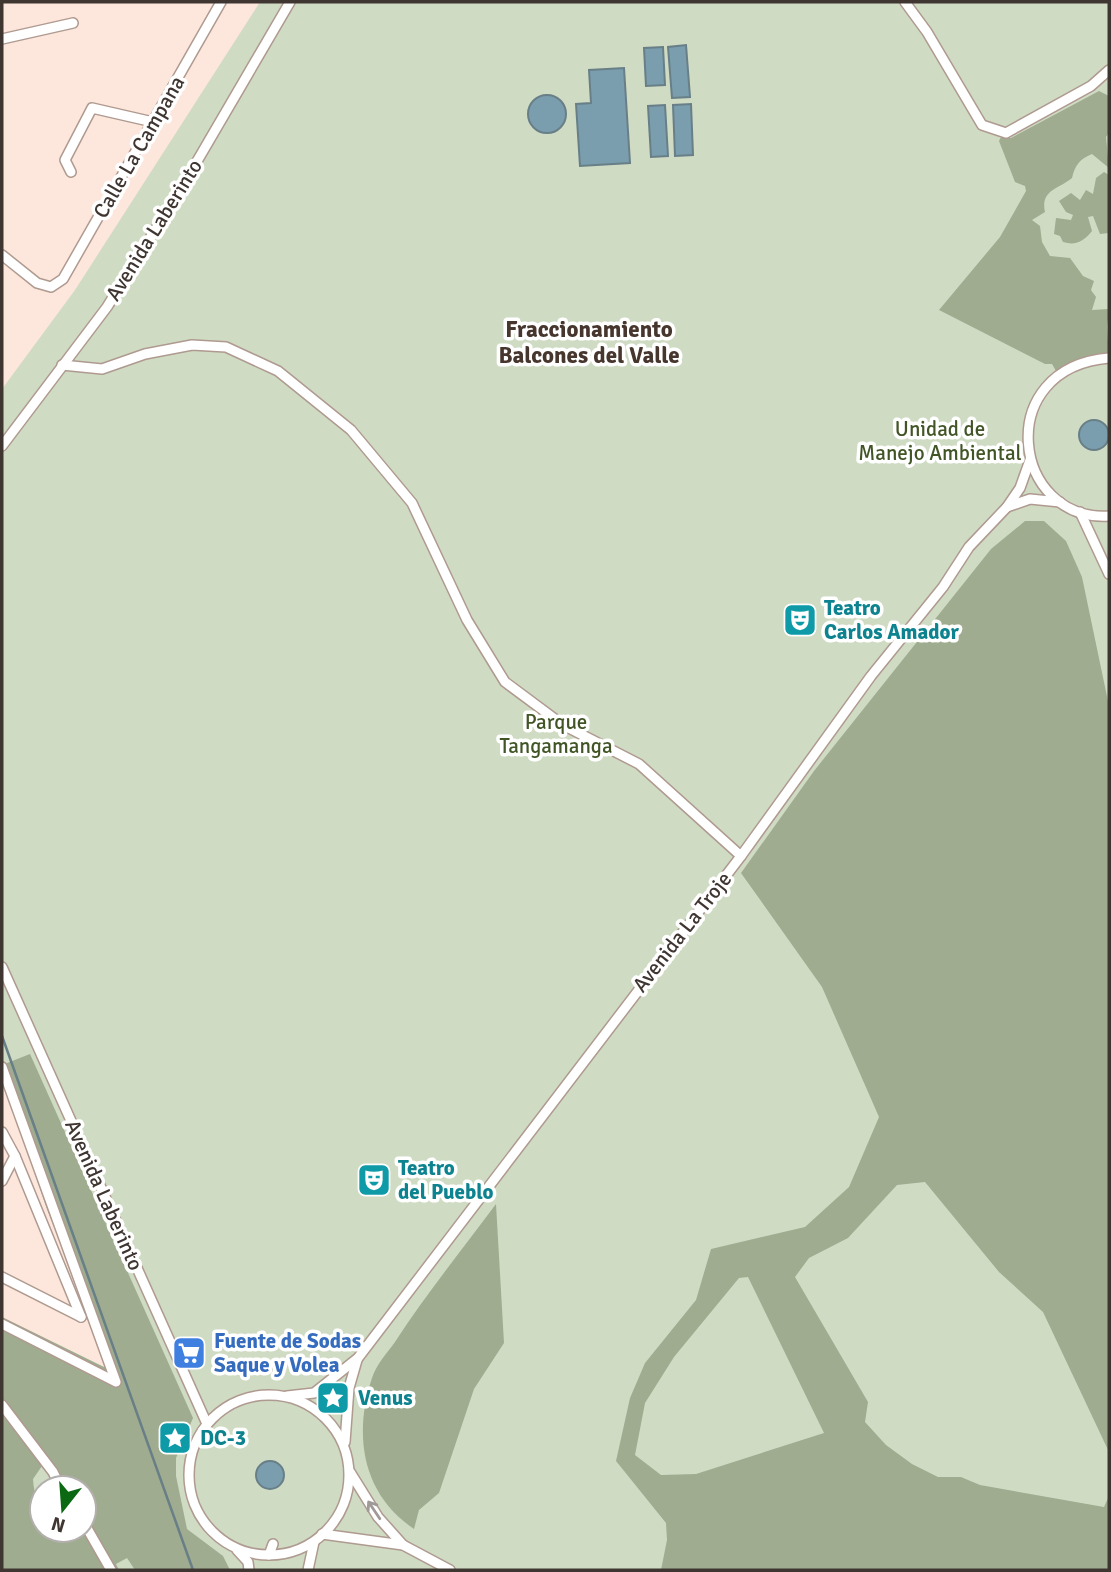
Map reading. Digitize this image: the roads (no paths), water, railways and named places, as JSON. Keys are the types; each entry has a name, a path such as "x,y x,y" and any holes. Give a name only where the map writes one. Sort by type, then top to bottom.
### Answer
{"street":[{"name":"Calle La Campana","path":"2,255 37,283 51,287 63,279 221,2"},
{"name":"Avenida Laberinto","path":"2,446 107,307 155,231 289,2"},
{"path":"905,2 927,32 982,125 1006,133 1091,86 1109,70"},
{"path":"2,39 73,23"},
{"path":"71,172 65,160 68,149 92,108 153,122"},
{"path":"62,365 102,369 145,354 192,345 226,347 278,371 351,430 412,503 467,620 505,682 563,725 639,764 741,856"},
{"path":"1109,358 1087,360 1063,370 1044,387 1032,410 1027,435 1030,460 1042,484 1061,502 1080,512 1109,516"},
{"name":"Avenida La Troje","path":"287,1396 313,1393 358,1358 741,856 872,676 943,587 969,547 1007,507 1020,488 1030,460"},
{"path":"1007,507 1030,499 1061,502"},
{"path":"1080,512 1109,574"},
{"name":"Avenida Laberinto","path":"2,967 206,1424"},
{"path":"2,1068 116,1382 2,1324"},
{"path":"2,1132 15,1156 80,1317 2,1277"},
{"path":"2,1181 15,1156"},
{"name":"Avenida La Troje","path":"345,1446 349,1388 358,1358"},
{"path":"236,1549 269,1555 289,1553 314,1542 334,1523 346,1499 350,1472 345,1446 331,1423 312,1406 287,1396 261,1394 235,1401 206,1424 197,1436 188,1461 188,1488 197,1513 213,1533 236,1549 248,1562 248,1570"},
{"path":"2,1405 54,1474"},
{"path":"350,1472 378,1517 403,1545 450,1570"},
{"path":"322,1534 403,1545"},
{"path":"308,1570 314,1542"},
{"path":"96,1544 111,1570"},
{"path":"269,1555 273,1544"}],"water":[{"path":"686,45 690,97 672,98 668,47"},
{"path":"663,47 665,85 646,86 644,48"},
{"path":"624,68 630,163 580,166 576,104 591,103 589,70"},
{"path":"547,95 560,101 566,114 560,127 547,133 534,127 528,114 534,101"},
{"path":"691,104 693,155 675,156 673,105"},
{"path":"665,105 668,156 651,157 648,106"},
{"path":"1094,420 1104,425 1109,435 1104,445 1094,450 1084,445 1079,435 1084,425"},
{"path":"270,1461 280,1465 284,1475 280,1485 270,1489 260,1485 256,1475 260,1465"}],"waterway":[{"path":"2,1036 193,1570"}],"place":[{"name":"Teatro Carlos Amador","path":"800,620"},
{"name":"Teatro del Pueblo","path":"374,1180"},
{"name":"Fuente de Sodas Saque y Volea","path":"189,1353"},
{"name":"Venus","path":"333,1398"},
{"name":"DC-3","path":"175,1438"}],"district":[{"name":"Fraccionamiento Balcones del Valle","path":"589,342"}],"park label":[{"name":"Unidad de Manejo Ambiental","path":"940,441"},
{"name":"Parque Tangamanga","path":"556,734"}]}
